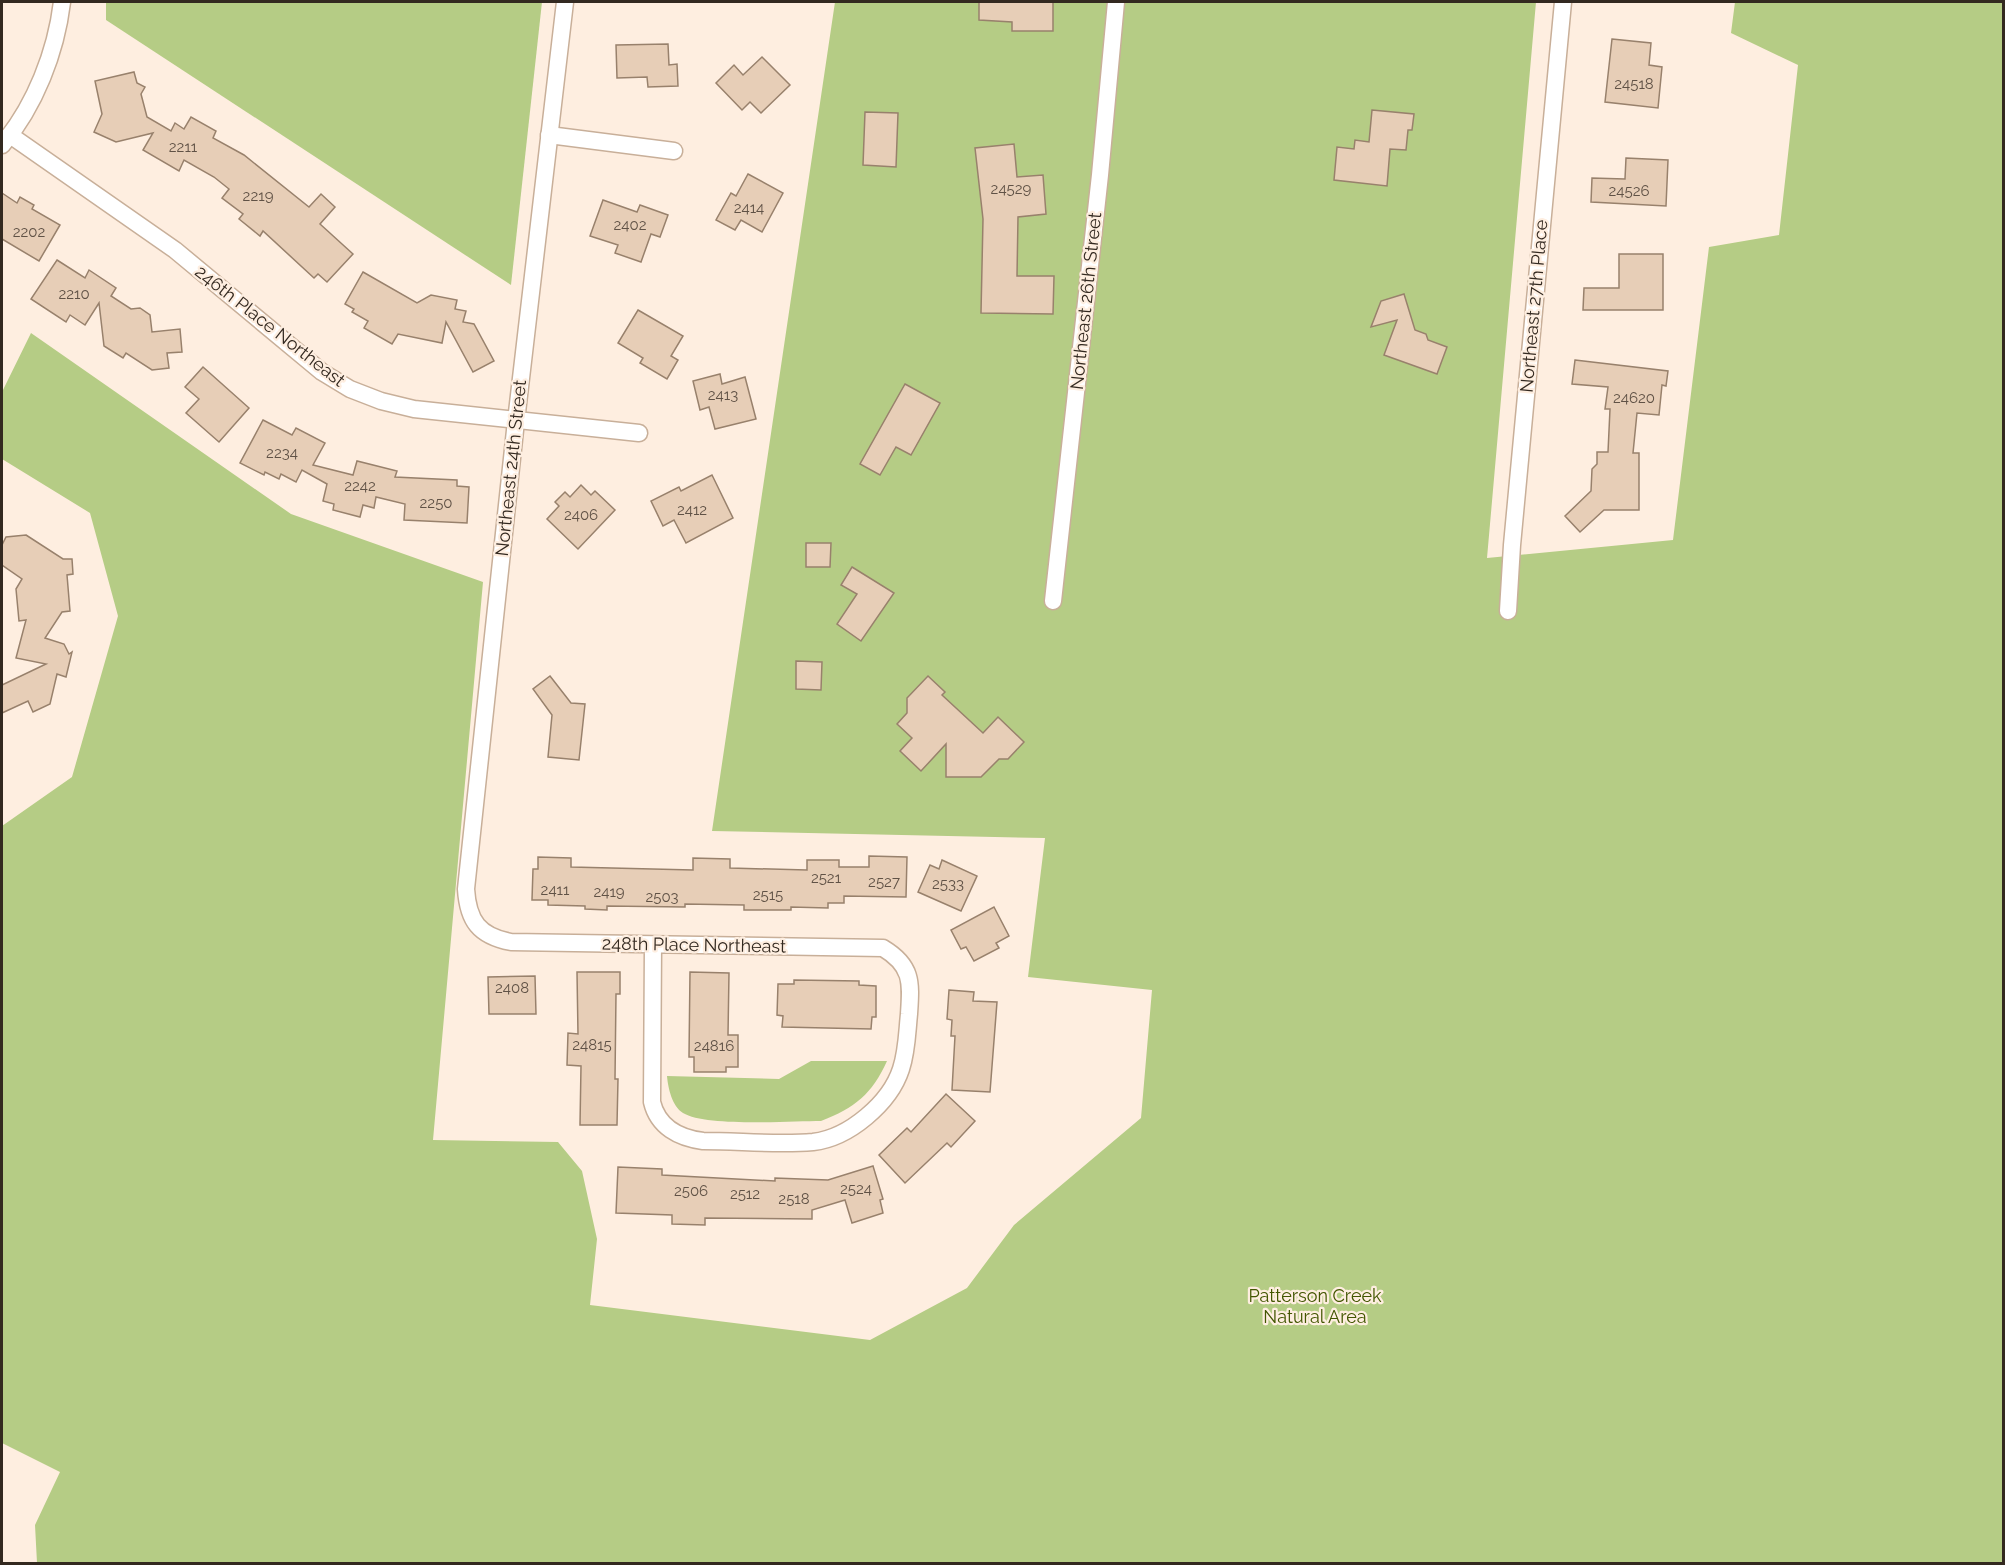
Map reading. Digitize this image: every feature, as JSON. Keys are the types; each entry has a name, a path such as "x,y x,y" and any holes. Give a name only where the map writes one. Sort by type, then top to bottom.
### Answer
{"street":[{"path":"6,140 34,95 52,52 62,2"},
{"name":"Northeast 24th Street","path":"481,930 472,920 467,904 466,889 516,421 565,2"},
{"name":"Northeast 26th Street","path":"1053,601 1099,186 1116,2"},
{"name":"Northeast 27th Place","path":"1508,611 1513,534 1563,2"},
{"path":"549,135 674,151"},
{"name":"246th Place Northeast","path":"6,140 175,250 322,372 350,389 381,401 414,409 639,433"},
{"name":"248th Place Northeast","path":"481,930 493,939 511,942 883,948 904,965 911,990 905,1052 900,1072 886,1097 853,1126 814,1142 703,1141 688,1139 675,1133 663,1124 654,1112 652,1102 653,945"}],"green space":[{"path":"106,2 542,2 511,285 106,20"},
{"name":"Patterson Creek Natural Area","path":"835,2 1536,2 1487,558 1673,540 1709,247 1779,235 1798,65 1731,33 1735,2 2003,2 2003,1563 37,1563 35,1525 60,1472 2,1443 2,826 72,777 118,616 90,513 2,459 2,392 31,333 291,514 483,582 433,1140 558,1142 582,1171 597,1239 590,1305 870,1340 967,1288 1014,1225 1141,1118 1152,990 1028,977 1045,838 712,831"},
{"path":"811,1061 887,1061 875,1082 861,1098 844,1111 821,1121 729,1122 694,1117 683,1113 676,1106 671,1096 667,1076 779,1079"}],"building":[{"path":"979,2 1053,2 1053,31 1012,31 1012,22 979,20"},
{"path":"1612,39 1651,43 1649,65 1662,67 1658,108 1605,102"},
{"path":"668,44 669,65 677,64 678,86 648,87 647,77 617,78 616,45"},
{"path":"762,57 790,85 761,113 750,102 742,110 716,83 734,65 743,75"},
{"path":"134,72 137,83 145,87 141,94 147,117 171,131 175,123 184,129 191,117 216,131 213,138 244,155 309,207 321,194 335,207 320,224 353,254 327,282 318,274 314,278 263,231 260,236 239,219 243,214 222,198 229,189 214,177 184,160 179,171 143,150 153,133 116,142 94,132 102,114 95,81"},
{"path":"1372,110 1414,114 1412,130 1408,130 1406,150 1390,149 1387,186 1334,180 1337,147 1354,149 1355,140 1369,142"},
{"path":"865,112 898,113 896,167 863,165"},
{"path":"1014,144 1017,177 1043,175 1046,214 1018,217 1017,276 1054,276 1053,314 981,313 983,219 975,148"},
{"path":"1626,158 1668,160 1666,206 1591,202 1592,178 1625,179"},
{"path":"748,174 783,193 762,232 741,220 735,230 716,220 731,193 736,196"},
{"path":"2,193 17,203 20,197 34,205 32,209 60,225 39,261 2,239"},
{"path":"603,200 637,212 640,205 668,215 660,237 651,234 641,262 615,253 618,245 590,236"},
{"path":"1619,254 1663,254 1663,310 1583,310 1584,288 1619,288"},
{"path":"57,260 85,278 89,270 116,288 111,296 131,309 140,308 150,315 152,332 180,329 182,352 167,353 169,368 152,370 126,353 123,358 104,346 99,303 85,325 70,315 66,322 31,299"},
{"path":"363,272 417,303 431,295 457,300 455,309 466,311 463,322 474,324 494,361 473,372 446,322 442,343 398,334 392,344 364,328 368,321 352,312 354,309 345,304"},
{"path":"1404,294 1415,330 1426,334 1428,340 1447,347 1437,374 1384,355 1397,320 1371,327 1381,301"},
{"path":"638,310 683,336 671,356 678,360 667,379 640,363 643,358 618,343"},
{"path":"1575,360 1668,371 1666,386 1662,385 1659,415 1637,413 1633,453 1639,453 1639,510 1604,510 1580,532 1565,516 1591,491 1592,469 1597,464 1597,452 1608,452 1610,409 1605,409 1608,387 1572,384"},
{"path":"203,367 249,408 219,442 186,413 199,399 185,387"},
{"path":"720,374 722,384 745,377 756,419 715,429 709,407 700,410 693,381"},
{"path":"905,384 940,403 911,455 896,447 880,475 860,464"},
{"path":"263,420 292,435 296,428 325,443 313,465 353,475 357,461 397,471 395,477 457,480 457,486 469,487 467,523 404,520 405,504 376,497 374,508 363,505 360,517 333,510 334,504 323,501 327,484 302,470 296,482 281,474 279,479 265,472 264,475 240,463"},
{"path":"712,475 733,518 686,543 674,520 663,526 651,501 679,487 681,491"},
{"path":"581,485 591,495 595,491 615,510 578,549 547,519 559,506 555,502 565,492 570,497"},
{"path":"26,535 63,559 72,559 73,574 67,575 70,611 62,612 45,638 64,644 69,654 72,652 66,677 57,674 50,704 33,712 28,701 2,713 2,685 46,664 16,658 26,620 19,621 16,589 22,579 2,565 2,545 6,537"},
{"path":"806,543 831,543 830,567 806,567"},
{"path":"852,567 894,593 861,641 837,624 857,594 841,585"},
{"path":"796,661 822,662 821,690 796,689"},
{"path":"550,676 571,703 585,704 579,760 548,757 552,715 533,689"},
{"path":"928,676 945,692 942,695 983,733 998,717 1024,742 1008,759 999,759 981,777 946,777 946,744 921,771 900,751 912,738 897,724 907,713 907,698"},
{"path":"869,856 907,857 906,897 844,896 844,903 828,903 828,908 791,907 791,910 744,910 744,905 685,904 685,907 607,906 607,910 585,909 585,906 548,905 548,900 532,900 533,869 538,869 538,857 571,858 571,867 693,870 693,858 730,859 730,868 807,870 807,860 839,860 839,867 869,867"},
{"path":"942,860 977,876 961,911 918,892 930,865 939,869"},
{"path":"994,907 1009,936 996,943 999,948 974,961 966,947 961,949 951,930"},
{"path":"577,972 620,972 620,994 616,994 617,1125 580,1125 581,1066 567,1065 568,1033 578,1034"},
{"path":"690,972 729,973 728,1035 738,1035 738,1067 726,1067 726,1072 694,1072 694,1057 689,1057"},
{"path":"535,976 536,1014 489,1014 488,977"},
{"path":"794,980 859,981 859,985 876,986 876,1017 872,1017 871,1029 782,1027 783,1016 777,1015 778,984 794,984"},
{"path":"949,990 974,992 973,1001 997,1002 990,1092 952,1090 955,1036 951,1036 952,1020 947,1019"},
{"path":"946,1094 975,1121 951,1147 947,1143 905,1183 879,1155 907,1128 911,1132"},
{"path":"873,1166 883,1199 880,1200 883,1213 852,1223 845,1200 812,1210 812,1219 705,1218 705,1225 672,1224 672,1215 616,1213 618,1167 662,1169 662,1175 775,1181 775,1178 828,1180"}]}
